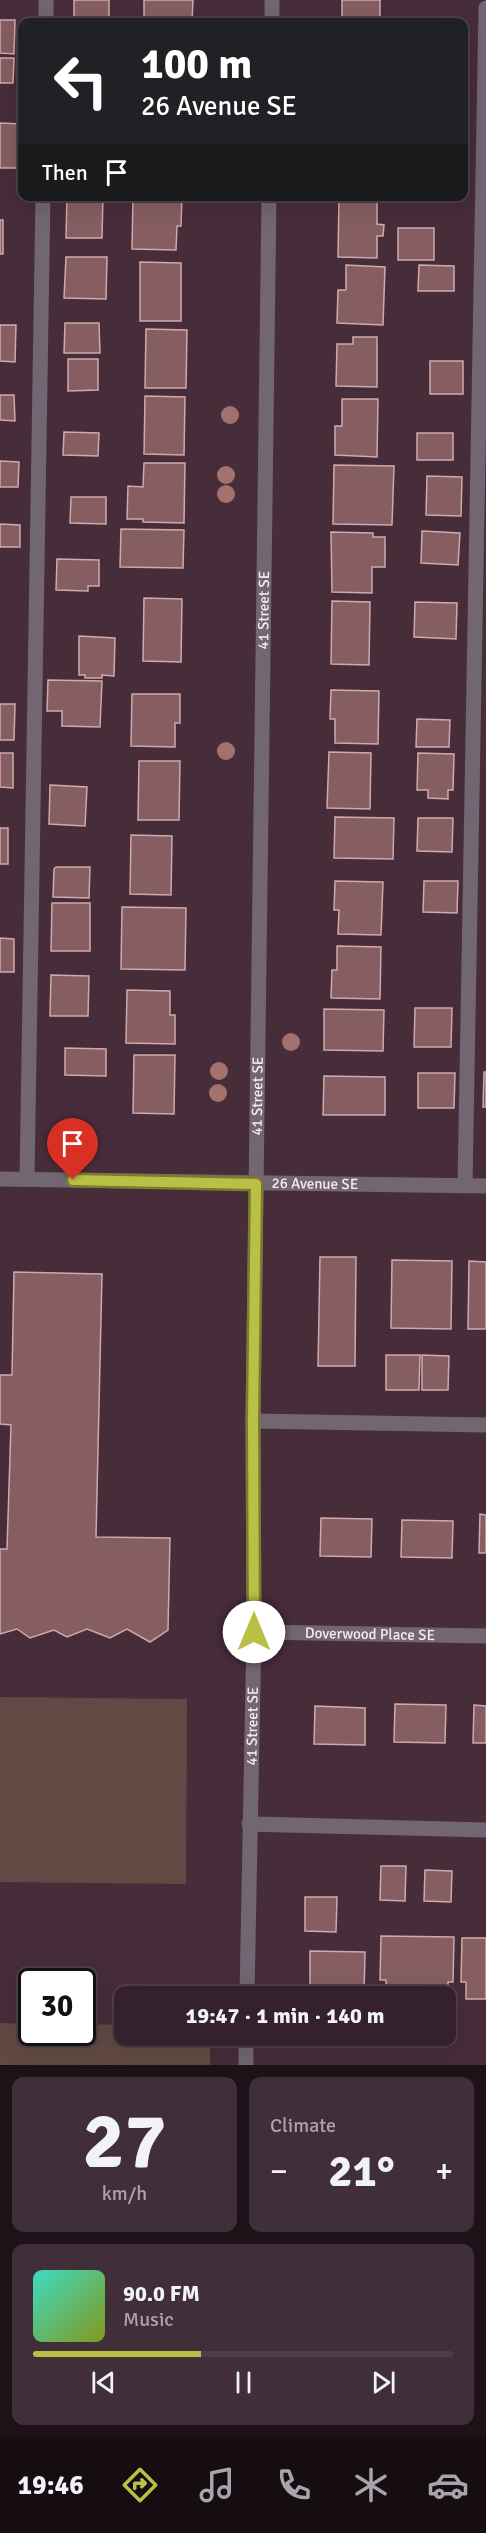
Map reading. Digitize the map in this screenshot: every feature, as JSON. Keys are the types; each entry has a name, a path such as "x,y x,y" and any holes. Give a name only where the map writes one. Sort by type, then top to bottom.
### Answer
{"street":[{"path":"46,0 46,18"},
{"path":"272,0 272,18"},
{"path":"465,1186 486,8"},
{"path":"27,1179 43,201"},
{"name":"41 Street SE","path":"247,1986 254,1632 253,1421 269,201"},
{"name":"26 Avenue SE","path":"0,1179 486,1186"},
{"path":"253,1421 486,1425"},
{"name":"Doverwood Place SE","path":"254,1632 486,1636"},
{"path":"249,1824 486,1830"},
{"path":"246,2046 246,2065"}],"shaded area":[{"path":"0,1697 187,1699 186,1884 0,1882"},
{"path":"0,2023 18,2024 18,2046 96,2046 96,2024 114,2025 114,2046 210,2046 210,2065 0,2065"}],"building":[{"path":"74,0 109,0 109,18 74,18"},
{"path":"144,0 193,0 192,18 144,18"},
{"path":"342,0 380,0 380,18 342,18"},
{"path":"0,20 15,20 14,54 0,53"},
{"path":"0,58 14,58 13,83 0,83"},
{"path":"0,123 18,124 18,168 0,168"},
{"path":"67,201 103,201 102,238 66,238"},
{"path":"133,201 182,201 181,226 177,226 176,250 132,249"},
{"path":"339,201 377,201 377,224 384,225 383,236 377,236 377,258 338,257"},
{"path":"0,220 3,220 3,254 0,254"},
{"path":"398,228 434,228 434,260 398,260"},
{"path":"66,257 107,257 106,299 64,298"},
{"path":"140,262 181,263 181,321 140,321"},
{"path":"346,265 385,267 383,325 337,323 338,290 346,290"},
{"path":"419,265 454,266 454,291 418,291"},
{"path":"65,323 99,323 100,353 64,353"},
{"path":"0,325 16,325 15,362 0,361"},
{"path":"146,329 187,330 186,388 145,388"},
{"path":"353,337 377,337 377,387 336,386 337,344 353,344"},
{"path":"68,359 98,359 98,390 68,391"},
{"path":"430,361 463,361 463,394 430,394"},
{"path":"0,395 14,395 15,421 0,420"},
{"path":"145,396 185,397 184,455 144,454"},
{"path":"342,399 378,399 377,457 335,455 335,426 342,426"},
{"path":"64,432 99,433 98,456 63,455"},
{"path":"417,433 453,433 453,460 417,460"},
{"path":"0,461 19,462 18,487 0,487"},
{"path":"144,463 185,463 184,523 143,522 143,519 127,519 128,486 143,487"},
{"path":"334,465 394,466 392,525 333,524"},
{"path":"427,476 462,477 461,516 426,515"},
{"path":"71,497 106,497 106,524 70,523"},
{"path":"0,524 20,525 20,547 0,547"},
{"path":"121,529 184,530 183,568 120,567"},
{"path":"422,531 460,533 458,565 421,563"},
{"path":"331,532 373,533 373,537 385,537 385,567 372,567 372,593 332,592"},
{"path":"57,559 99,560 99,586 88,586 88,591 56,590"},
{"path":"144,598 182,599 181,662 143,661"},
{"path":"332,601 370,602 369,665 331,664"},
{"path":"415,602 457,603 456,639 414,637"},
{"path":"79,636 115,638 114,676 102,675 102,678 85,678 85,675 79,675"},
{"path":"48,680 102,681 100,727 62,726 62,711 47,711"},
{"path":"331,690 379,691 378,744 335,743 335,719 330,719"},
{"path":"132,694 180,694 180,723 175,723 175,747 131,746"},
{"path":"0,704 15,704 14,740 0,740"},
{"path":"417,719 450,720 449,747 416,747"},
{"path":"329,752 371,753 370,809 327,808"},
{"path":"0,753 13,753 13,788 0,787"},
{"path":"418,753 454,754 453,790 448,790 448,799 428,798 428,790 417,790"},
{"path":"139,761 180,761 179,820 138,820"},
{"path":"50,785 87,787 85,826 49,824"},
{"path":"335,817 394,818 393,859 334,858"},
{"path":"418,818 453,818 452,852 417,851"},
{"path":"0,828 8,828 8,864 0,864"},
{"path":"131,835 172,836 171,895 130,894"},
{"path":"56,867 90,867 89,898 53,897"},
{"path":"335,881 383,882 381,935 338,934 339,910 334,910"},
{"path":"424,881 458,881 457,913 423,912"},
{"path":"52,903 90,903 90,951 51,951"},
{"path":"122,907 186,908 185,970 121,969"},
{"path":"0,938 14,939 14,972 0,972"},
{"path":"337,946 381,947 380,999 331,998 332,970 337,970"},
{"path":"51,975 89,976 88,1016 50,1016"},
{"path":"127,990 170,991 170,1015 175,1015 175,1044 126,1043"},
{"path":"415,1008 452,1008 451,1047 414,1047"},
{"path":"324,1009 384,1010 383,1051 324,1050"},
{"path":"65,1048 106,1049 106,1076 65,1075"},
{"path":"134,1055 175,1055 174,1114 133,1113"},
{"path":"484,1072 486,1072 486,1107 483,1107"},
{"path":"418,1073 455,1073 454,1108 418,1108"},
{"path":"324,1076 385,1077 385,1115 323,1115"},
{"path":"320,1257 356,1257 355,1366 318,1366"},
{"path":"392,1260 452,1261 451,1329 391,1328"},
{"path":"469,1261 486,1262 486,1329 468,1329"},
{"path":"14,1272 102,1274 96,1537 170,1538 168,1630 150,1642 127,1629 110,1638 87,1629 67,1637 54,1630 30,1638 17,1629 0,1634 0,1549 7,1549 11,1425 0,1424 0,1375 12,1375"},
{"path":"386,1355 420,1355 419,1390 386,1390"},
{"path":"422,1355 449,1356 448,1390 422,1390"},
{"path":"480,1514 486,1515 486,1553 479,1553"},
{"path":"321,1518 372,1519 371,1557 320,1556"},
{"path":"402,1520 453,1521 452,1558 401,1557"},
{"path":"395,1704 446,1705 445,1743 394,1742"},
{"path":"474,1705 486,1706 486,1743 473,1743"},
{"path":"315,1706 365,1708 365,1745 314,1744"},
{"path":"381,1866 406,1866 405,1901 380,1900"},
{"path":"425,1870 452,1871 451,1902 424,1901"},
{"path":"305,1897 337,1897 336,1932 305,1931"},
{"path":"381,1936 454,1937 453,1982 448,1982 448,1986 386,1986 386,1980 380,1980"},
{"path":"462,1938 486,1938 486,1999 466,1999 466,1982 461,1982"},
{"path":"310,1951 365,1952 364,1986 310,1986"}],"route":[{"path":"73,1180 256,1184 253,1421 254,1632"}]}
